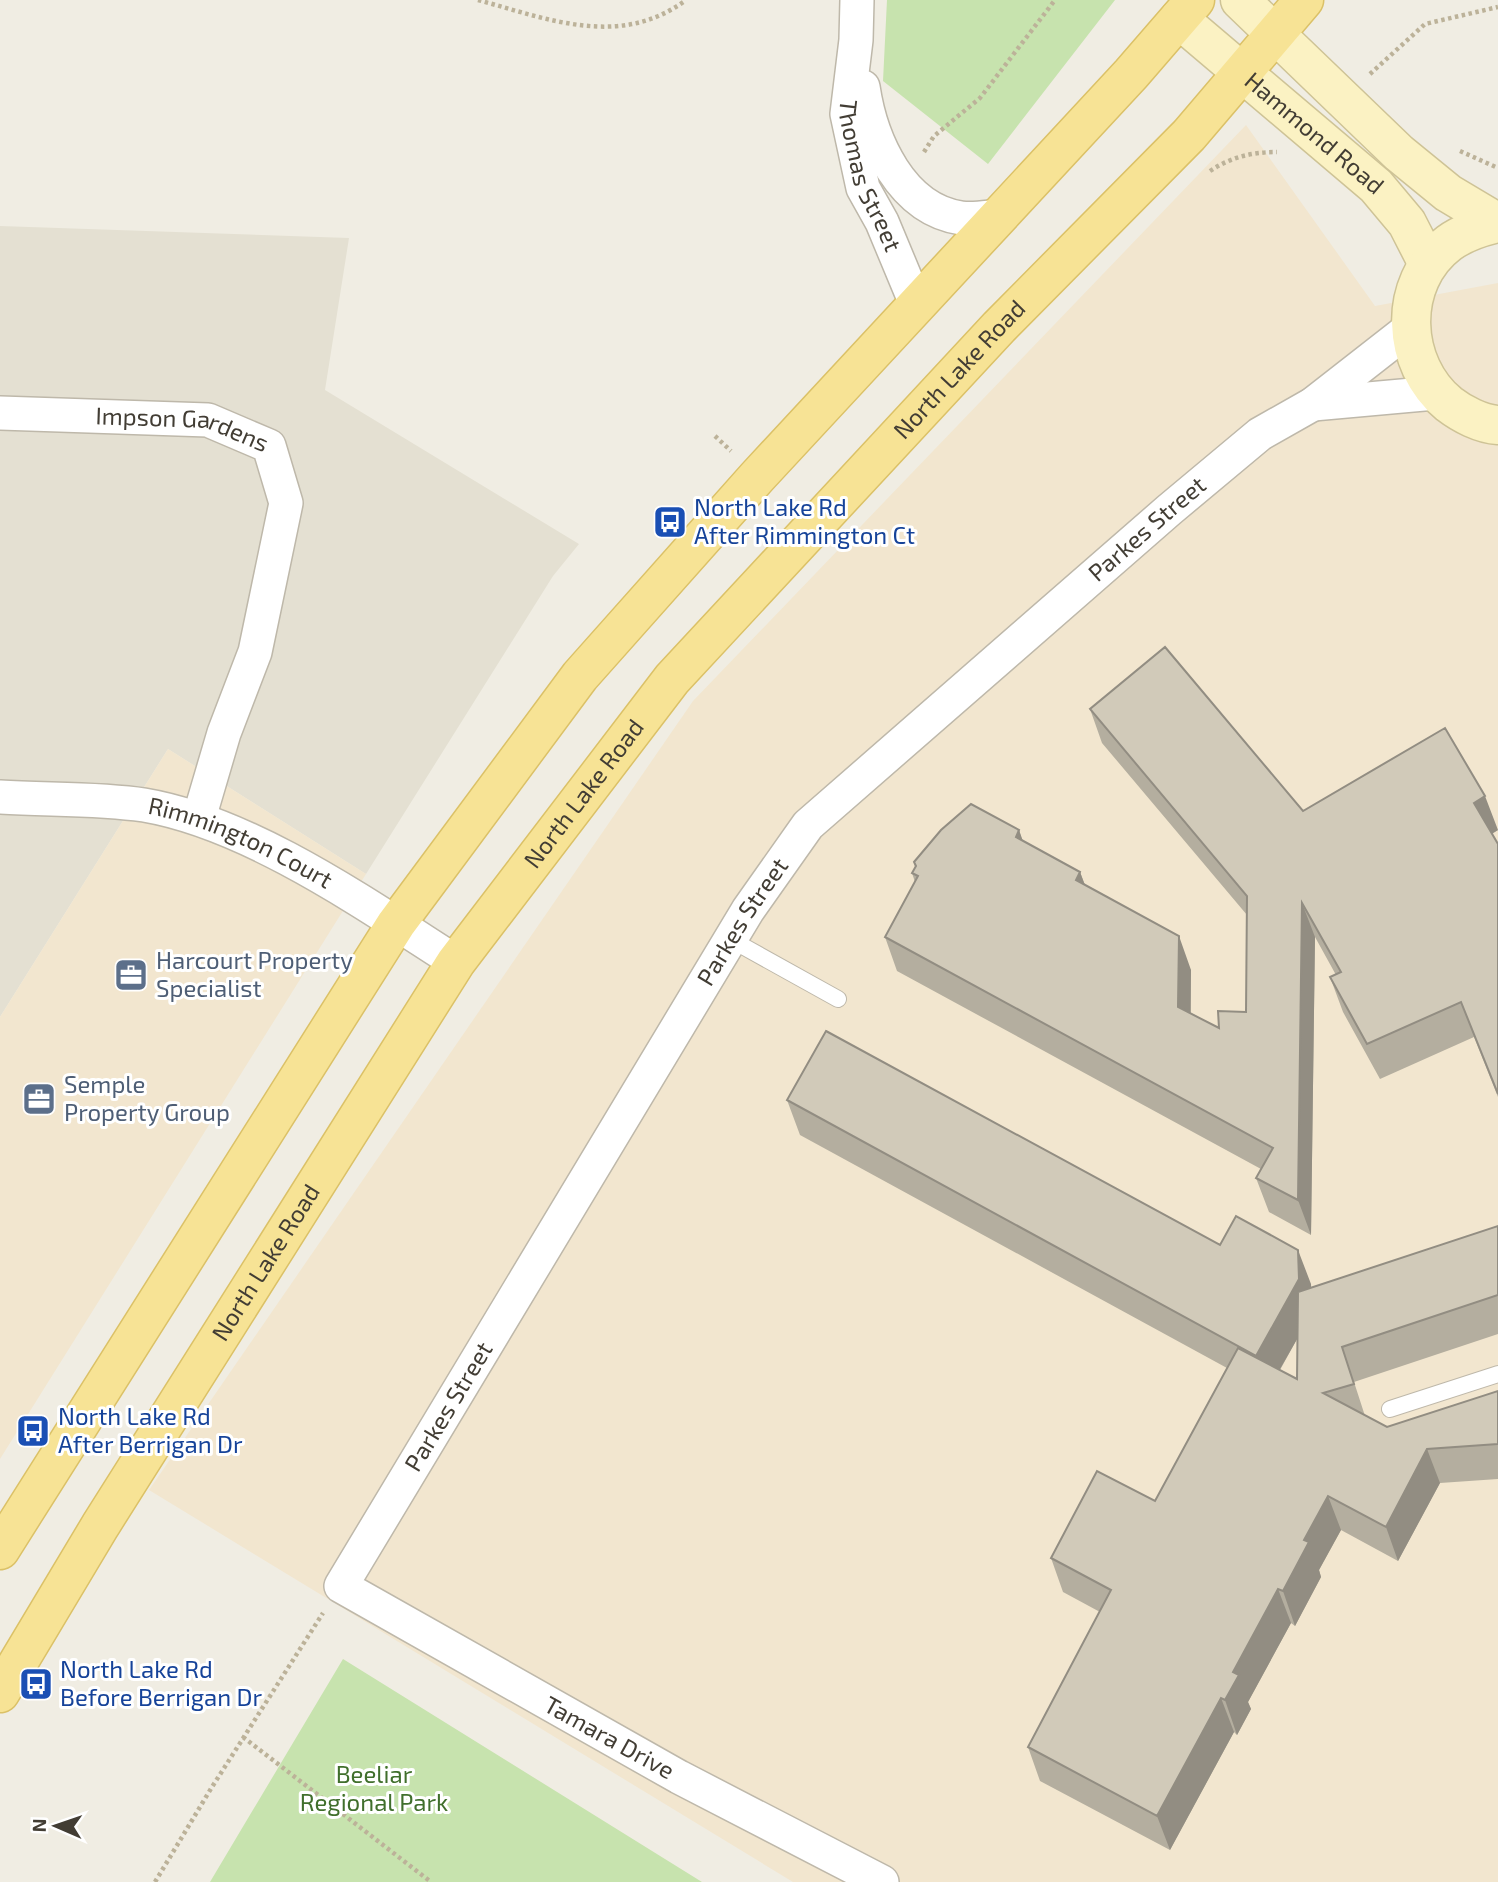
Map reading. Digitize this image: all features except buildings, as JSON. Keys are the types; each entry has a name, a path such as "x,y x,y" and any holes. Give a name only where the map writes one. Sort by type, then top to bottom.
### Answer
{"main road":[{"name":"Hammond Road","path":"1240,0 1399,153 1448,193 1498,223"},
{"name":"North Lake Road","path":"0,1693 108,1514 456,962 671,678 999,327 1189,135 1304,0"},
{"name":"Hammond Road","path":"1187,10 1242,72 1376,186 1407,223 1429,264"},
{"path":"0,1550 35,1490 396,924 607,645 757,477 1187,10"},
{"path":"1498,223 1471,230 1447,244 1429,264 1414,295 1409,329 1417,363 1435,393 1460,413 1498,425"}],"street":[{"name":"Thomas Street","path":"857,0 856,40 847,114 863,188 882,222 917,306"},
{"name":"Thomas Street","path":"856,40 868,117 903,187 927,207 962,219 999,216"},
{"name":"Parkes Street","path":"341,1586 730,939 808,825 1260,434 1313,404 1409,329"},
{"name":"Parkes Street","path":"1313,404 1435,393"},
{"name":"Impson Gardens","path":"0,413 208,420 269,446 286,503 255,652 224,733 199,818"},
{"name":"Rimmington Court","path":"0,797 142,805 199,818 259,843 456,962"},
{"name":"Tamara Drive","path":"341,1586 679,1777 881,1882"}],"lane":[{"path":"730,939 838,999"},
{"path":"1390,1409 1498,1374"}],"path":[{"path":"478,0 577,27 619,29 650,20 686,0"},
{"path":"903,187 934,136 980,98 1055,0"},
{"path":"1369,75 1425,24 1498,7"},
{"path":"155,1882 243,1737 341,1586"},
{"path":"243,1737 431,1882"}],"shaded area":[{"path":"1246,125 1375,306 1498,283 1498,1882 793,1882 149,1490 693,701"},
{"path":"0,226 349,238 325,390 579,544 553,576 366,874 168,749 0,1017"},
{"path":"168,749 366,874 0,1459 0,1017"}],"green space":[{"path":"887,0 1115,0 988,164 883,81"},
{"name":"Beeliar Regional Park","path":"343,1659 702,1882 210,1882"}],"place":[{"name":"North Lake Rd After Rimmington Ct","path":"670,522"},
{"name":"Harcourt Property Specialist","path":"131,975"},
{"name":"Semple Property Group","path":"39,1099"},
{"name":"North Lake Rd After Berrigan Dr","path":"33,1431"},
{"name":"North Lake Rd Before Berrigan Dr","path":"36,1684"}]}
